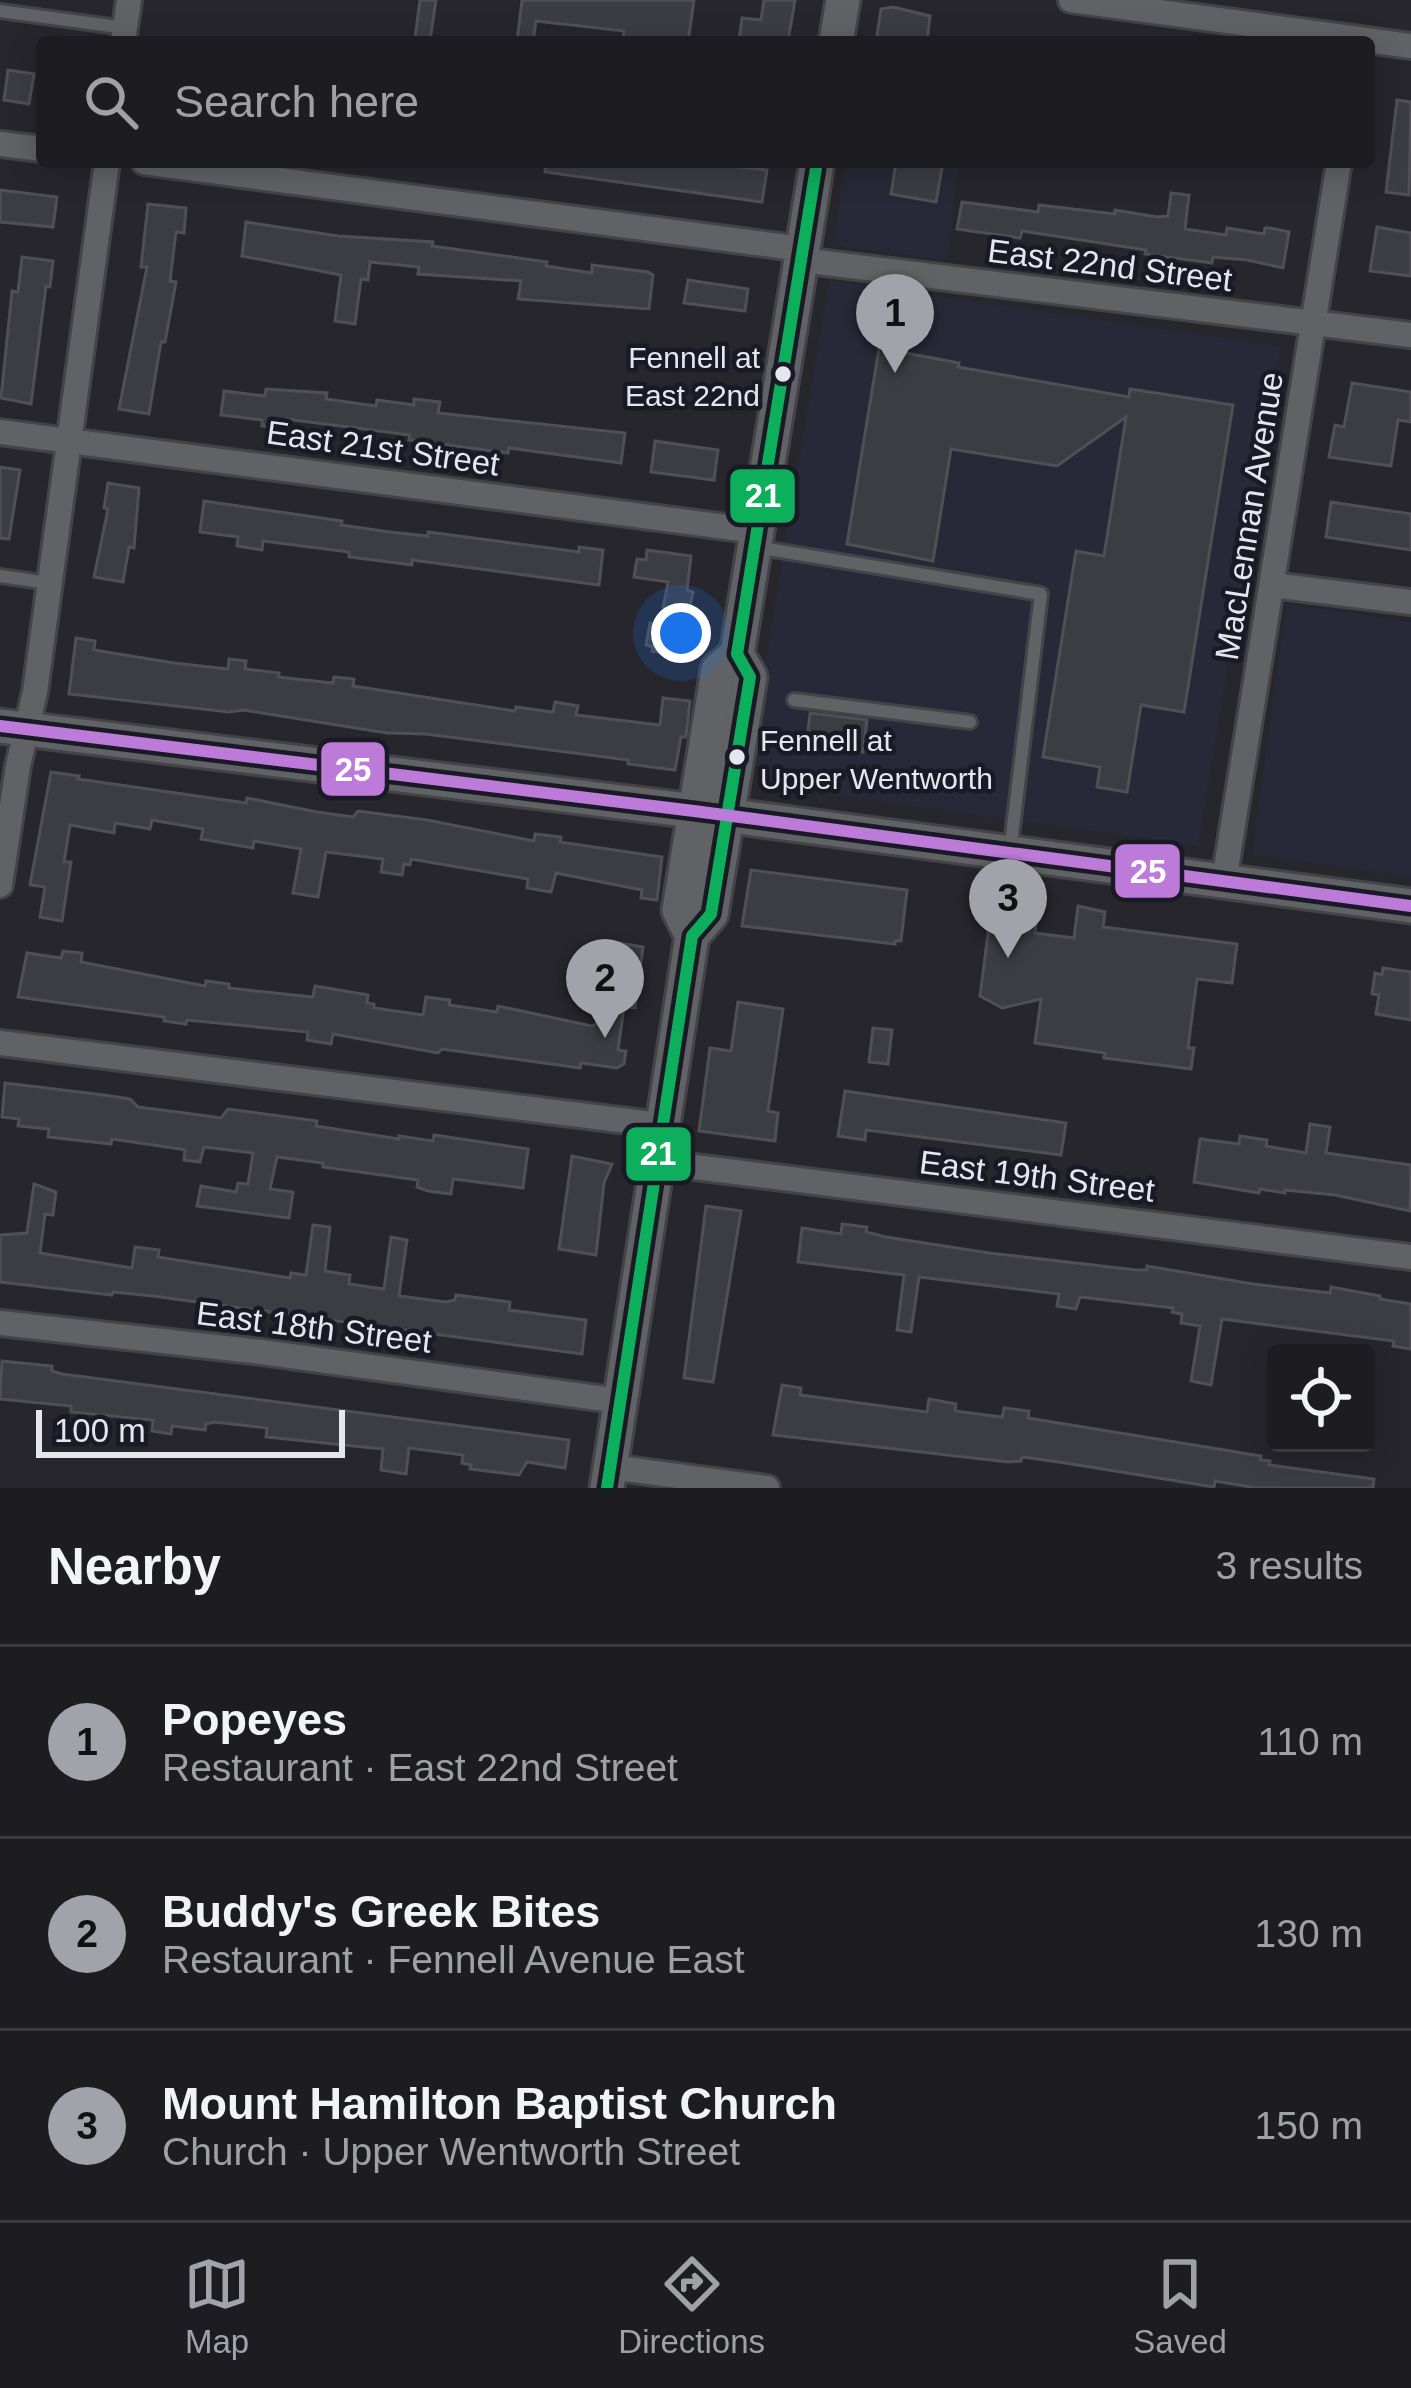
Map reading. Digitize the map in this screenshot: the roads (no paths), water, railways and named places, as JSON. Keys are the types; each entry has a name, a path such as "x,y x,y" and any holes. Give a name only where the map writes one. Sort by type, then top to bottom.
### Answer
{"main road":[{"path":"837,36 844,0"},
{"path":"609,1478 692,936 679,910 710,813 718,670 737,654 816,168"},
{"path":"13,728 710,813 1411,906"}],"street":[{"path":"124,35 129,0"},
{"path":"1071,0 1142,4 1334,36"},
{"path":"1375,42 1411,46"},
{"path":"0,144 36,148"},
{"path":"0,885 13,728 49,583 106,168"},
{"name":"East 22nd Street","path":"187,168 1411,335"},
{"name":"MacLennan Avenue","path":"1224,881 1338,168"},
{"name":"East 21st Street","path":"0,431 756,539"},
{"path":"1272,585 1411,602"},
{"path":"0,1042 660,1126"},
{"name":"East 19th Street","path":"655,1162 1411,1257"},
{"name":"East 18th Street","path":"0,1323 261,1352 620,1401"},
{"path":"609,1478 767,1488"}],"lane":[{"path":"0,10 124,35"},
{"path":"756,539 1041,594 1010,853"},
{"path":"0,576 49,583"},
{"path":"794,700 970,722"}],"place":[{"name":"Popeyes","path":"895,373"},
{"name":"Fennell at East 22nd","path":"783,374"},
{"name":"Fennell at Upper Wentworth","path":"737,757"},
{"name":"Mount Hamilton Baptist Church","path":"1008,958"},
{"name":"Buddy's Greek Bites","path":"605,1038"}]}
